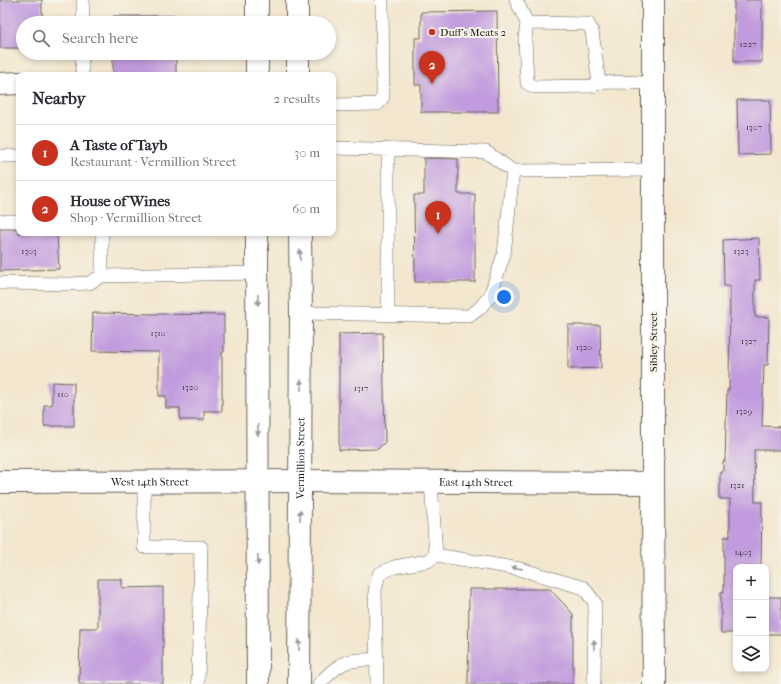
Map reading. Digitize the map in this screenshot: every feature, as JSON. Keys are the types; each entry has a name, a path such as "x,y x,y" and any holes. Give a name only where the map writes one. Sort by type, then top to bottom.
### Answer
{"main road":[{"path":"257,0 257,16"},
{"path":"297,0 297,16"},
{"name":"Sibley Street","path":"653,0 654,684"},
{"path":"257,60 257,72"},
{"path":"298,60 298,72"},
{"path":"0,84 16,83"},
{"path":"258,236 258,684"},
{"name":"Vermillion Street","path":"299,684 300,236"},
{"name":"East 14th Street","path":"300,481 653,483"},
{"name":"West 14th Street","path":"0,482 300,481"}],"lane":[{"path":"83,0 83,16"},
{"path":"336,104 378,104 383,97 382,0"},
{"path":"516,0 527,23 525,39 527,83 534,87 592,86 599,83 609,82 653,83"},
{"path":"527,23 588,24 592,31 599,83"},
{"path":"82,60 82,72"},
{"path":"336,148 486,152 513,171 653,170"},
{"path":"388,149 388,315"},
{"path":"0,156 16,156"},
{"path":"301,313 468,316 479,309 490,296 504,254 513,171"},
{"path":"0,221 16,221"},
{"path":"102,236 102,276"},
{"path":"0,283 70,284 88,283 102,276 258,273"},
{"path":"144,481 144,547 201,547 198,684"},
{"path":"431,482 436,555"},
{"path":"378,684 375,590 379,574 394,567 428,561 436,555 520,569 584,588 595,603 594,684"},
{"path":"319,684 344,662 377,660"}],"building":[{"path":"0,0 42,0 42,16 16,16 16,48 0,48"},
{"path":"734,0 762,0 762,62 734,62"},
{"path":"497,11 498,112 421,112 421,85 415,85 415,38 421,38 421,12"},
{"path":"113,60 176,60 176,72 113,72"},
{"path":"737,100 770,100 771,154 738,155"},
{"path":"424,158 458,159 458,194 475,194 475,282 415,282 414,195 424,195"},
{"path":"0,229 16,229 16,236 57,236 59,269 0,271"},
{"path":"759,238 760,280 755,280 755,317 769,317 768,365 764,365 762,426 781,427 781,450 754,450 755,502 762,502 761,564 733,564 733,633 721,633 721,592 724,592 724,537 730,537 730,499 720,499 720,471 723,471 723,461 725,461 727,390 729,390 730,286 724,286 723,240"},
{"path":"93,313 224,315 224,352 222,352 222,411 204,411 204,420 180,420 180,408 166,408 166,396 159,396 159,352 92,351"},
{"path":"568,325 600,325 601,368 568,369"},
{"path":"383,333 385,442 378,449 339,450 339,334"},
{"path":"52,382 74,383 74,426 44,426 44,405 52,405"},
{"path":"98,579 122,579 122,588 163,587 163,684 79,684 80,628 98,628"},
{"path":"469,589 550,589 573,614 573,684 468,684"},
{"path":"769,597 781,597 781,634 769,634"}],"place":[{"name":"Duff's Meats 2","path":"432,32"},
{"name":"House of Wines","path":"432,84"},
{"name":"A Taste of Tayb","path":"438,234"}]}
